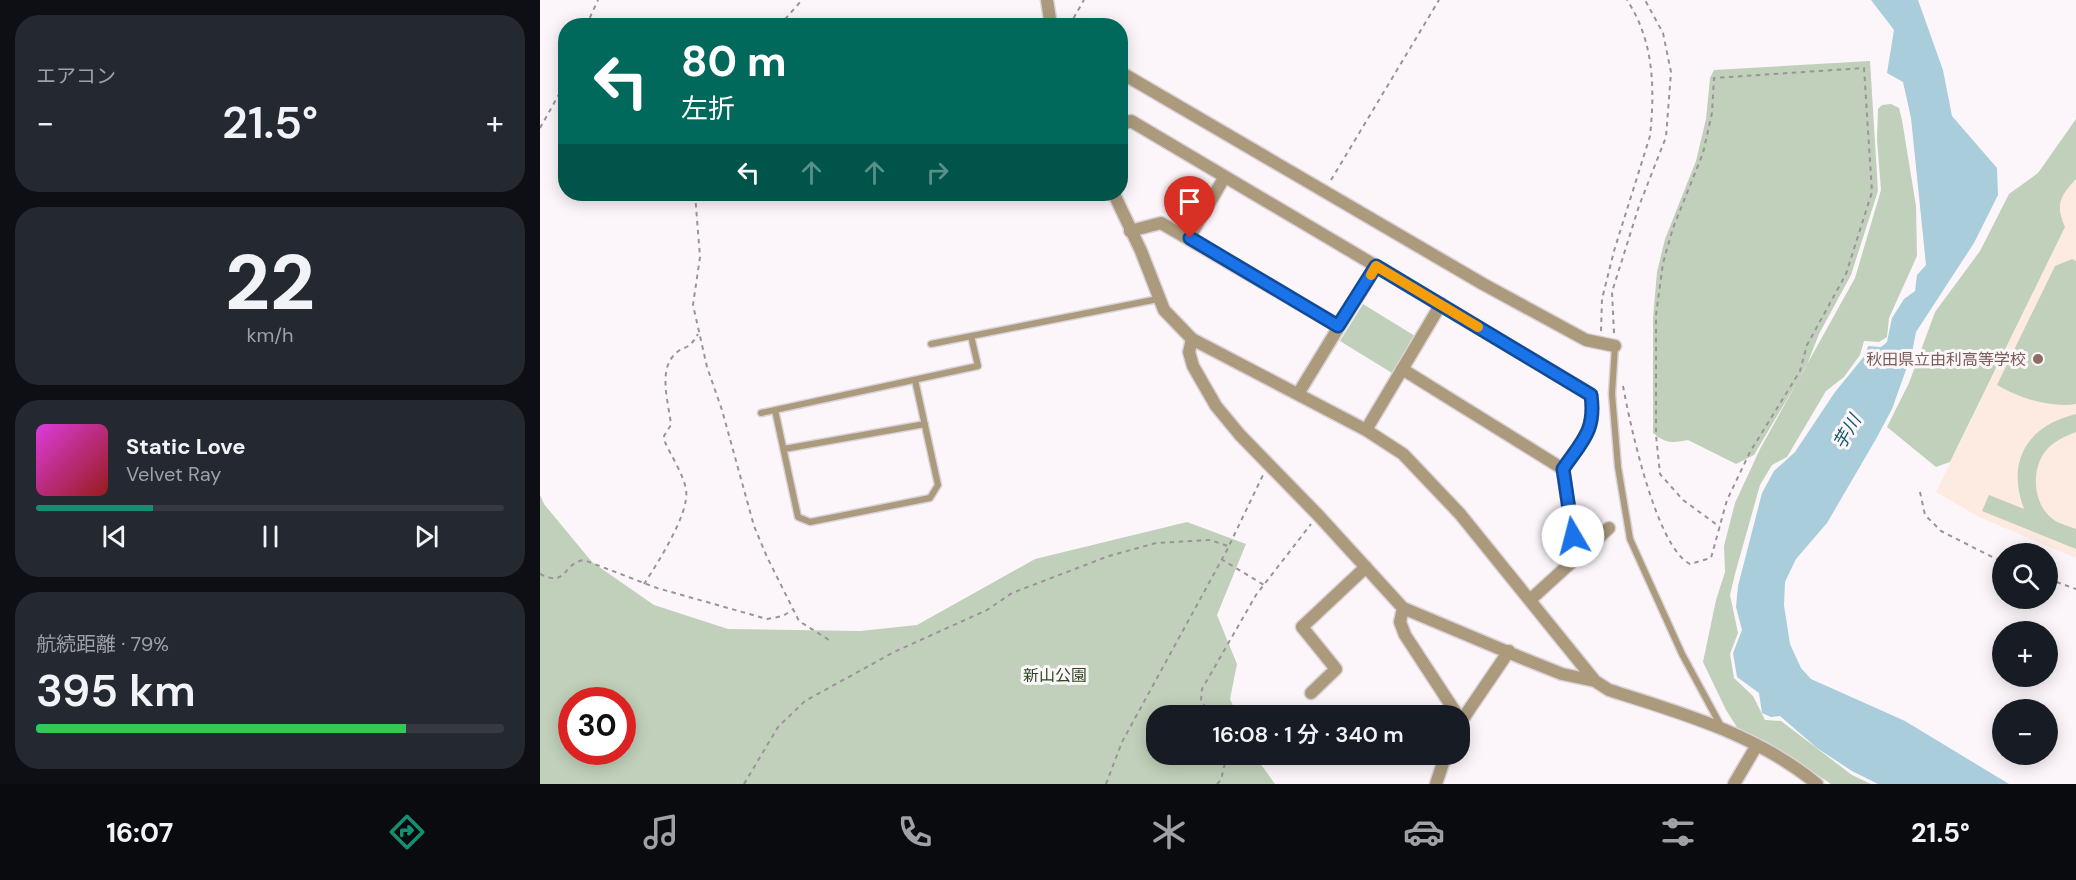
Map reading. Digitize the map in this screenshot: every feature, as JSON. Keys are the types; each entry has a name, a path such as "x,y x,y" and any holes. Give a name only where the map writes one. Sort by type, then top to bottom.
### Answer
{"street":[{"path":"1047,0 1050,18"},
{"path":"1128,77 1483,284 1586,340 1615,346"},
{"path":"1128,122 1131,121 1591,395 1594,416 1589,430 1563,469 1576,558"},
{"path":"1190,238 1224,178"},
{"path":"1117,201 1158,299 1164,310 1192,339 1366,430 1403,454 1423,472 1595,681 1609,690 1706,721 1757,745 1818,784"},
{"path":"1130,231 1161,223 1338,326"},
{"path":"1298,394 1376,266"},
{"path":"1366,430 1441,304"},
{"path":"1192,339 1190,352 1192,366 1240,435 1318,515 1403,608 1562,674 1595,681"},
{"path":"1402,369 1563,469"},
{"path":"1530,600 1609,528"},
{"path":"1311,693 1336,669 1302,627 1366,567"},
{"path":"1403,608 1400,622 1405,635 1451,705"},
{"path":"1470,705 1509,651"},
{"path":"1734,784 1757,745"},
{"path":"1436,784 1442,765"}],"lane":[{"path":"931,344 1158,299"},
{"path":"761,413 978,366 972,336"},
{"path":"1615,346 1612,394 1618,467 1630,539 1682,654 1723,729"},
{"path":"775,410 798,517 810,522 930,498 938,485 915,380"},
{"path":"784,449 925,424"}],"path":[{"path":"590,18 598,0"},
{"path":"786,18 802,0"},
{"path":"1074,18 1084,0"},
{"path":"1325,190 1440,0"},
{"path":"1615,346 1600,331 1602,299 1650,136 1652,111 1652,69 1647,40 1627,0"},
{"path":"1615,346 1612,292 1640,206 1666,137 1671,72 1663,33 1645,0"},
{"path":"1622,380 1640,464 1659,516 1682,560 1690,564 1711,558 1720,528 1726,500 1750,452 1800,371 1807,345 1846,274 1872,192 1864,68 1714,78 1712,113 1703,153 1672,228 1663,263 1656,315 1656,435 1660,474 1683,500 1720,528"},
{"path":"540,128 558,96"},
{"path":"696,201 700,257 693,305 698,333 754,526 799,621 829,640"},
{"path":"644,584 663,549 676,532 687,490 664,436 671,424 666,379 668,365 675,354 691,346 698,333"},
{"path":"1106,784 1122,742 1228,546 1255,487 1271,466"},
{"path":"1920,492 1925,515 1941,531 1992,557"},
{"path":"1204,705 1201,700 1202,689 1264,585 1318,515"},
{"path":"744,784 778,727 805,700 894,652 987,610 1012,593 1109,556 1156,543 1185,539 1210,540 1228,546"},
{"path":"1221,559 1264,585"},
{"path":"540,574 554,579 562,578 570,567 584,560 644,584 768,619 783,616 792,610"},
{"path":"2058,583 2076,589"},
{"path":"1216,784 1221,780 1224,765"}],"shaded area":[{"name":"秋田県立由利高等学校","path":"2076,179 2076,558 2058,550 2058,543 2041,543 1979,517 1936,492 2065,227 2058,212 2063,192"}],"green space":[{"path":"1870,61 1878,191 1851,275 1819,334 1806,367 1754,455 1736,464 1688,440 1673,442 1662,439 1653,433 1653,318 1657,272 1665,239 1696,161 1706,119 1710,78 1714,70"},
{"path":"1891,104 1899,108 1902,120 1916,206 1917,256 1889,318 1887,337 1879,342 1864,341 1860,355 1844,377 1826,391 1787,457 1772,465 1760,485 1730,595 1738,633 1730,654 1734,678 1753,696 1765,720 1781,721 1852,775 1871,784 1831,784 1791,757 1740,732 1726,710 1703,662 1716,600 1725,572 1724,546 1735,503 1760,449 1855,278 1881,190 1877,140 1878,109 1882,105"},
{"path":"2076,119 2076,179 2063,196 2060,207 2065,227 1950,462 1936,467 1887,427 1909,383 1935,312 1980,251 2009,194 2038,173"},
{"path":"2072,259 2076,261 2076,404 2056,405 2035,401 1997,385 2055,266"},
{"path":"1363,304 1415,336 1392,373 1340,341"},
{"path":"2076,414 2076,432 2054,443 2042,456 2036,475 2036,486 2041,505 2047,513 2056,521 2076,529 2076,549 1982,511 1989,495 2024,509 2019,492 2018,476 2025,448 2045,427"},
{"name":"新山公園","path":"540,495 544,504 592,562 654,605 728,629 860,631 917,625 1035,559 1187,522 1246,544 1217,615 1237,664 1230,699 1233,705 1146,705 1146,765 1261,765 1275,784 540,784"}],"water":[{"name":"芋川","path":"1871,0 1918,0 1943,70 1952,116 1997,168 1998,195 1974,243 1916,332 1912,353 1892,409 1876,439 1827,523 1796,559 1785,582 1784,605 1790,644 1801,668 1811,679 1905,721 2009,784 1878,784 1852,771 1817,748 1780,716 1771,717 1762,713 1759,693 1737,677 1733,653 1742,630 1736,607 1738,586 1762,493 1774,471 1795,452 1835,392 1866,354 1868,346 1881,347 1887,342 1892,318 1904,299 1915,291 1917,275 1926,265 1911,118 1903,82 1887,73 1894,30"}],"slow traffic":[{"path":"1371,275 1376,266 1478,327"}],"place":[{"name":"秋田県立由利高等学校","path":"2038,359"}],"route":[{"path":"1190,238 1338,326 1376,266 1591,395 1594,416 1589,430 1563,469 1573,536"}]}
